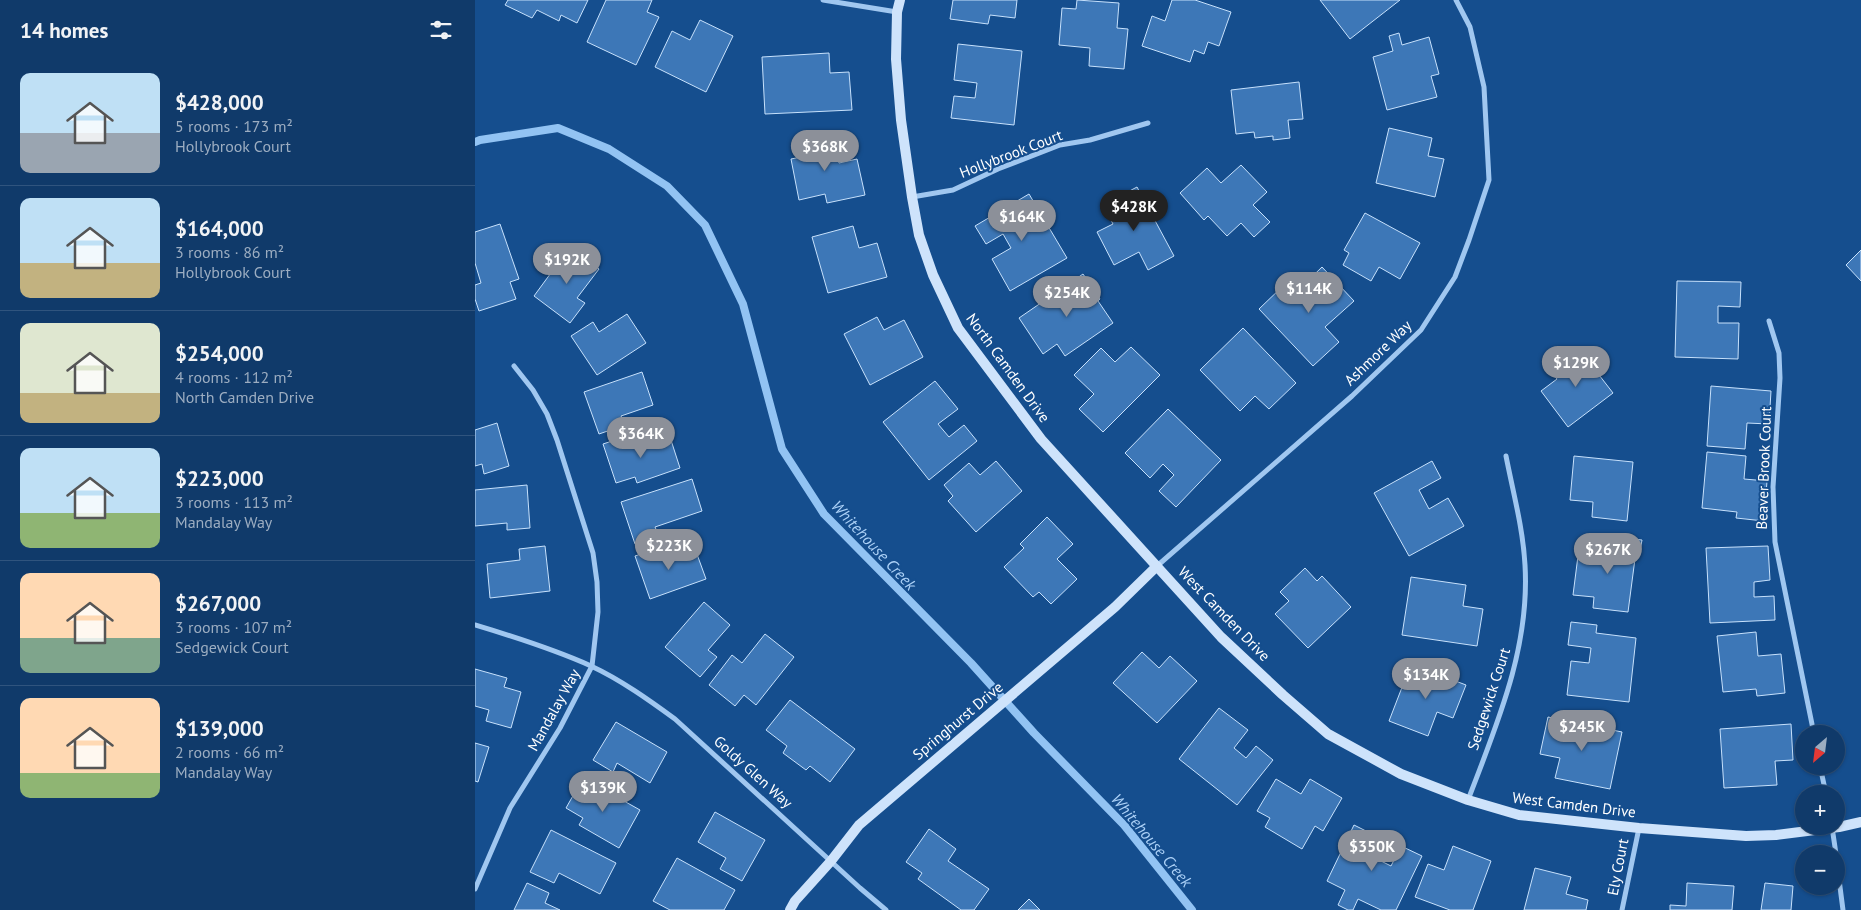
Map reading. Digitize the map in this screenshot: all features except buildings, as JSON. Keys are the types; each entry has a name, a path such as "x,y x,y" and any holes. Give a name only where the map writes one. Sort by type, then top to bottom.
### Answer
{"street":[{"path":"823,0 897,12"},
{"name":"North Camden Drive","path":"899,0 896,60 900,111 919,235 933,275 958,328 1041,439 1157,566"},
{"name":"Ashmore Way","path":"1157,566 1352,396 1421,330 1455,277 1489,180 1484,87 1470,27 1456,0"},
{"name":"Hollybrook Court","path":"912,197 953,190 998,169 1060,145 1090,140 1148,123"},
{"name":"Beaver Brook Court","path":"1769,322 1779,353 1780,378 1773,487 1775,542 1811,725"},
{"name":"Mandalay Way","path":"475,889 510,808 560,728 592,666 598,612 597,582 590,545 557,440 547,414 533,390 514,366"},
{"name":"Sedgewick Court","path":"1468,800 1508,693 1520,644 1525,608 1525,564 1520,524 1506,456"},
{"name":"Springhurst Drive","path":"790,910 795,900 831,861 859,825 1115,607 1157,566"},
{"name":"West Camden Drive","path":"1157,566 1221,637 1328,734 1401,774 1468,800 1519,815 1639,828 1746,836 1795,832"},
{"name":"Goldy Glen Way","path":"475,625 531,641 592,666 649,700 675,720 860,888 887,910"},
{"name":"West Camden Drive","path":"1845,825 1861,822"},
{"name":"Ely Court","path":"1622,910 1639,828"},
{"path":"1841,895 1843,910"}],"waterway":[{"name":"Whitehouse Creek","path":"475,142 558,128 609,149 667,186 705,225 743,304 782,449 824,514 971,663 1034,733 1124,825 1192,910"}]}
